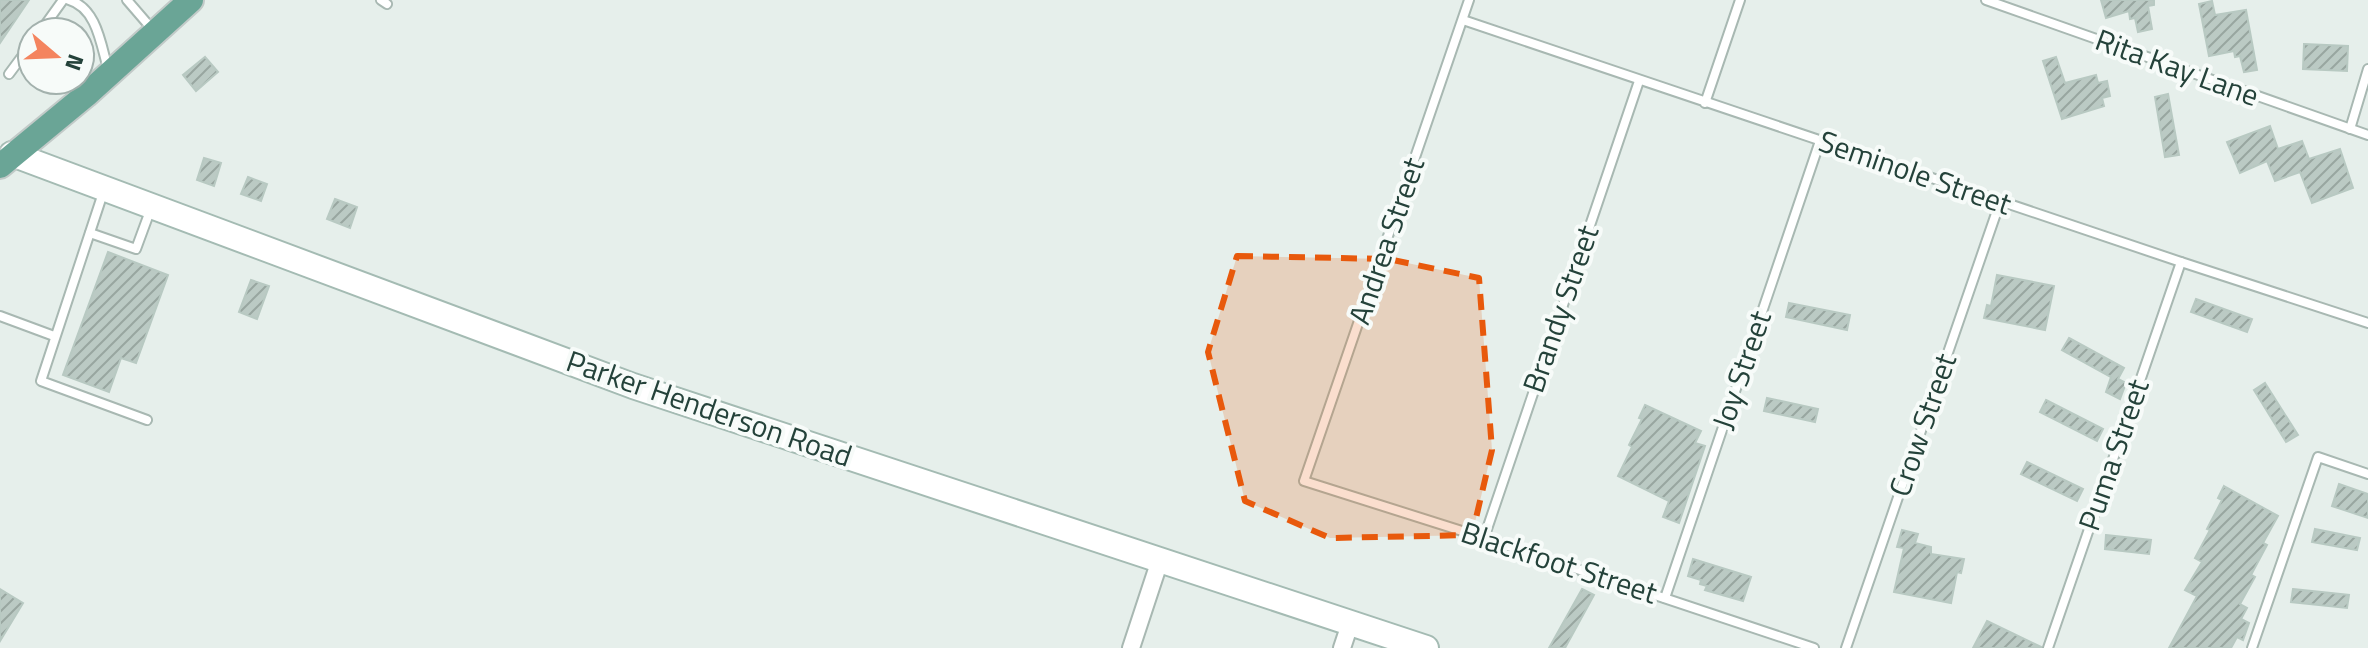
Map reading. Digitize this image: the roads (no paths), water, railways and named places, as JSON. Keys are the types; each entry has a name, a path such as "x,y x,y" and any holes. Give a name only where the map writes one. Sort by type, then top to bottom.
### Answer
{"main road":[{"path":"4,156 109,74 191,0"}],"street":[{"name":"Parker Henderson Road","path":"4,156 104,188 633,386 1426,648"},
{"path":"1131,648 1160,560"},
{"path":"1342,648 1350,624"}],"lane":[{"path":"53,16 66,0 77,2 93,20 109,74"},
{"path":"127,0 155,33"},
{"name":"Andrea Street","path":"1304,481 1469,0"},
{"path":"1705,103 1740,0"},
{"name":"Rita Kay Lane","path":"1986,0 2368,135"},
{"name":"Seminole Street","path":"1463,20 2368,323"},
{"path":"9,74 16,65"},
{"path":"2350,129 2368,69"},
{"name":"Brandy Street","path":"1484,538 1639,81"},
{"name":"Joy Street","path":"1665,598 1820,141"},
{"path":"104,188 41,381 147,420"},
{"name":"Crow Street","path":"1846,648 2000,202"},
{"path":"90,233 136,249 152,206"},
{"name":"Puma Street","path":"2048,648 2181,262"},
{"path":"0,316 54,336"},
{"path":"2252,648 2318,457 2368,474"},
{"name":"Blackfoot Street","path":"1304,481 1814,648"}]}
